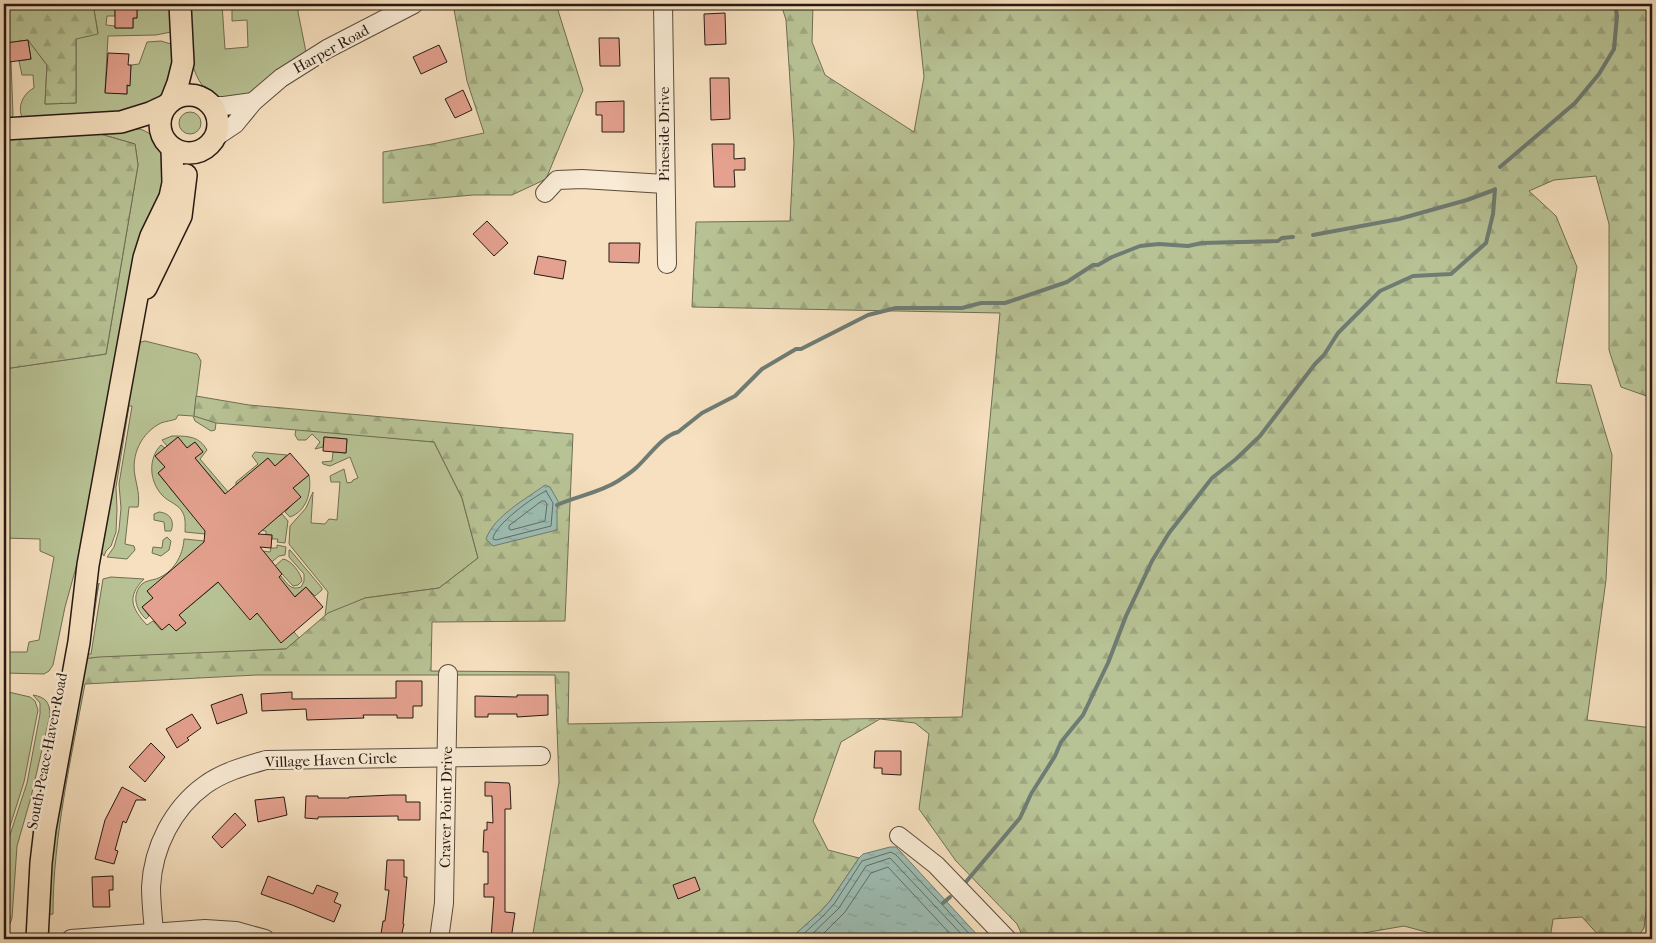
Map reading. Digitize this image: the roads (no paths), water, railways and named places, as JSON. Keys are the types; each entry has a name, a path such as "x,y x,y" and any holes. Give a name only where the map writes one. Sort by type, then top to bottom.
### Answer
{"main road":[{"path":"135,314 144,258 151,236 170,197 173,183 167,140 160,123 161,114 178,83 183,63 180,4"},
{"path":"135,314 181,216 186,171 190,162 208,144 218,122 216,114 183,63"},
{"path":"121,122 168,104 178,97 187,95 208,103"},
{"path":"4,129 121,122 152,128 187,153 208,144"},
{"name":"South Peace Haven Road","path":"37,939 44,829 79,642 88,565 135,314"},
{"name":"South Peace Haven Road","path":"23,939 27,856 30,834 69,637 88,565"}],"street":[{"name":"Harper Road","path":"208,144 235,124 253,102 281,78 326,49 414,4"},
{"name":"Pineside Drive","path":"663,4 667,264"},
{"path":"208,103 224,106 253,102"},
{"path":"545,193 557,180 582,178 665,184"},
{"name":"Craver Point Drive","path":"439,939 444,903 448,674"},
{"name":"Village Haven Circle","path":"154,933 151,886 156,858 163,836 176,814 192,796 208,783 221,776 266,760 541,756"},
{"path":"899,836 936,865 1007,939"},
{"path":"71,939 217,929 265,939"}],"water":[{"path":"545,485 550,487 559,503 557,508 557,530 493,546 486,539 496,523 503,515"},
{"path":"896,847 900,851 981,939 790,939 830,901 863,854"}],"waterway":[{"path":"1500,167 1575,103 1599,74 1614,49 1617,16 1615,4"},
{"path":"965,883 1020,818 1031,794 1055,756 1061,742 1083,715 1108,663 1126,616 1152,561 1169,533 1212,478 1236,459 1260,436 1324,355 1338,333 1380,291 1413,276 1451,274 1486,243 1493,214 1495,189"},
{"path":"1313,235 1399,219 1467,200 1494,190"},
{"path":"557,505 603,489 618,481 635,469 656,447 672,434 678,432 702,413 735,396 762,369 796,349 801,349 868,315 896,308 962,308 981,303 1005,303 1067,282 1093,265 1098,265 1112,257 1140,246 1159,244 1188,246 1202,243 1278,241 1282,238 1293,237"},
{"path":"943,903 950,897"}]}
